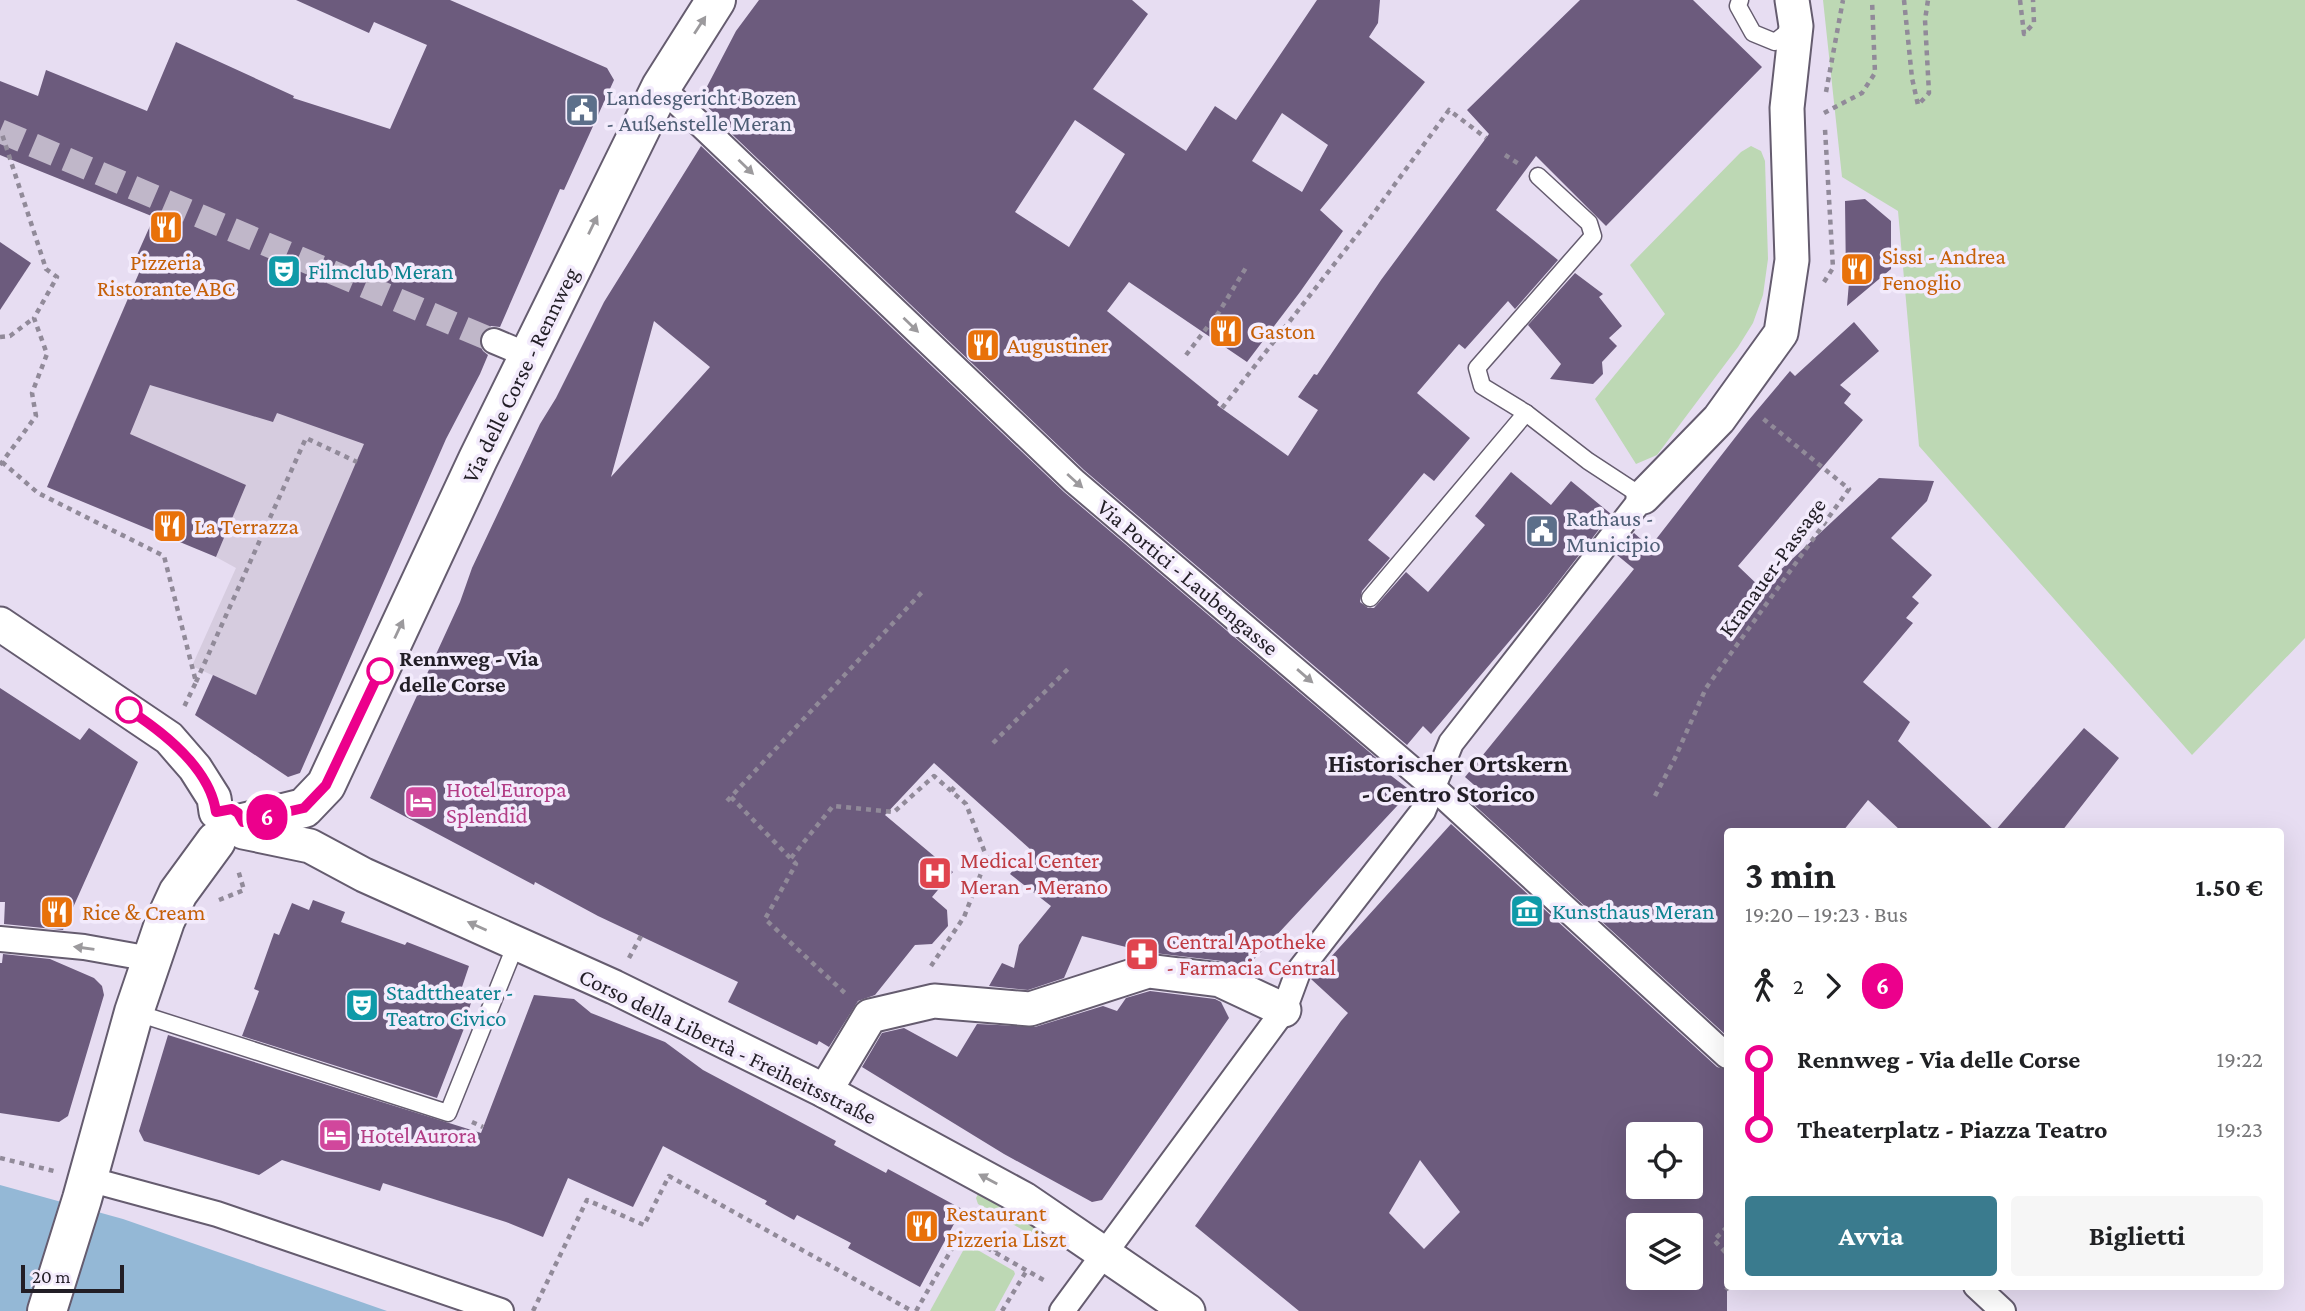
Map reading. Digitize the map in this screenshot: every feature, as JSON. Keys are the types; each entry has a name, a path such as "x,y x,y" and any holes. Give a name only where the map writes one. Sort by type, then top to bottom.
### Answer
{"main road":[{"name":"Via delle Corse - Rennweg","path":"230,827 304,808 326,785 448,522 661,86 716,0"},
{"path":"47,1311 85,1189 134,1012 165,920 178,893 230,827"}],"street":[{"path":"1062,1311 1284,1010 1298,972 1423,811 1451,743 1643,497 1719,419 1781,333 1792,260 1787,108 1794,13"},
{"name":"Via Portici - Laubengasse","path":"661,86 1074,481 1433,787 1724,1053"},
{"path":"494,341 530,356"},
{"path":"0,624 169,738 195,768 230,827"},
{"name":"Corso della Libertà - Freiheitsstraße","path":"230,827 310,846 364,876 614,987 825,1091 1024,1199 1188,1311"},
{"path":"0,939 84,947 151,959"},
{"path":"825,1091 870,1016 934,1001 1030,1009 1148,971 1220,981 1284,1010"},
{"path":"85,1189 217,1214 501,1311"},
{"path":"1980,1290 2003,1311"}],"lane":[{"path":"1740,0 1738,6 1753,33 1775,42 1794,13"},
{"path":"1538,176 1589,223 1593,236 1477,368 1482,386 1526,413 1588,461 1643,497"},
{"path":"1370,598 1526,413"},
{"path":"134,1012 448,1112 516,944"}],"path":[{"path":"1824,113 1862,93 1875,73 1872,0"},
{"path":"1904,0 1912,78 1919,105 1929,93 1925,20 1928,0"},
{"path":"2020,0 2024,34 2034,23 2033,0"},
{"path":"1222,408 1371,217 1449,110 1486,138"},
{"path":"0,337 10,336 34,318 57,277 46,269 1,131"},
{"path":"1186,355 1219,312 1247,266"},
{"path":"34,318 47,354 32,393 36,416 1,464 38,492 163,556 196,682"},
{"name":"Kranauer-Passage","path":"1655,796 1706,688 1849,489 1736,396"},
{"path":"169,738 306,438 357,461"},
{"path":"870,1016 765,919 796,864 729,799 923,591"},
{"path":"993,743 1070,667"},
{"path":"791,858 833,806 894,812 934,776 966,804 987,858 964,917 904,1008"},
{"path":"951,791 957,784"},
{"path":"0,1158 85,1189"},
{"path":"533,1311 587,1200 644,1225 669,1176 914,1311 961,1233 1027,1270 1002,1311"},
{"path":"995,1252 1008,1229"},
{"path":"1724,1230 1714,1240 1724,1251"}],"shaded area":[{"path":"145,259 325,312 388,402 256,695 192,666 236,568 216,557 241,496 225,489 195,463 163,449 157,460 73,425"}],"green space":[{"path":"1823,0 2305,0 2305,638 2192,755 1919,446 1898,211 1842,177"},
{"path":"1751,146 1761,151 1765,161 1768,259 1763,295 1753,323 1657,455 1636,464 1595,399 1665,314 1630,265 1741,152"},
{"path":"979,1192 1003,1202 1010,1211 1048,1234 1045,1240 1040,1240 978,1204 976,1198"},
{"path":"969,1245 1014,1271 1015,1274 995,1311 930,1311 964,1249"}],"water":[{"path":"0,1185 123,1219 387,1311 0,1311"}],"building":[{"path":"296,0 450,0 607,68 614,80 564,190 560,189 500,327 491,326 481,335 479,344 488,355 480,374 446,439 300,773 288,777 195,715 213,675 256,695 364,444 277,413 273,422 150,385 130,434 246,485 216,557 47,487 145,259 137,255 154,217 0,155 0,81 38,96 46,70 147,111 176,42 294,96 293,98 390,129 427,45 374,22 369,33"},
{"path":"759,0 1132,0 1148,14 1093,89 1186,151 1215,106 1236,120 1317,0 1380,0 1378,23 1369,37 1425,82 1320,210 1343,231 1247,362 1129,282 1107,311 1219,402 1217,405 1288,456 1318,410 1298,397 1314,374 1317,375 1381,280 1489,134 1467,110 1580,0 1693,0 1762,67 1606,226 1536,156 1496,210 1558,260 1515,309 1508,301 1465,349 1459,344 1417,393 1470,438 1434,481 1424,473 1368,540 1390,558 1362,591 1360,602 1368,608 1374,608 1406,572 1428,592 1485,525 1475,516 1511,472 1551,505 1571,481 1611,514 1545,599 1431,734 1423,726 1407,745 1084,470 715,118 716,115 700,100 736,31","holes":["1282,113 1328,145 1302,192 1252,161","1075,120 1125,154 1069,247 1015,212"]},
{"path":"701,146 1064,492 1388,768 1385,771 1411,791 1244,970 1222,961 1146,952 1082,936 1064,978 1028,990 989,986 1002,963 1014,968 1019,945 1051,906 1010,874 1030,849 934,763 885,815 953,872 932,897 947,910 948,926 932,944 915,945 875,995 858,1001 829,1047 819,1041 817,1045 728,1002 738,982 598,916 535,882 534,885 370,798 460,602 472,568 540,424 604,302","holes":["654,321 710,367 611,477"]},
{"path":"1865,199 1891,221 1891,269 1847,306 1849,282 1846,281 1845,201"},
{"path":"0,242 31,263 0,310"},
{"path":"1575,273 1603,294 1599,297 1622,326 1609,338 1617,346 1602,362 1603,374 1593,384 1550,379 1561,364 1528,325"},
{"path":"1854,322 1879,351 1840,385 1851,394 1844,403 1863,420 1738,566 1761,588 1879,478 1934,481 1927,501 1891,538 1932,575 1912,597 1919,603 1906,618 1913,623 1863,682 1910,722 1898,741 1992,828 1898,828 1868,800 1845,828 1724,828 1724,1033 1471,802 1481,791 1465,777 1634,569 1617,555 1634,533 1650,547 1790,371 1795,376"},
{"path":"0,688 80,740 89,728 138,762 63,930 4,924 5,902 0,902"},
{"path":"2084,728 2119,758 2064,828 1998,828"},
{"path":"1451,824 1717,1067 1724,1069 1724,1290 1727,1290 1727,1311 1299,1311 1195,1226 1348,1013 1311,979","holes":["1420,1160 1460,1212 1424,1249 1389,1213"]},
{"name":"Stadttheater - Teatro Civico","path":"313,900 345,912 341,922 405,945 407,942 469,966 460,993 473,997 468,1012 470,1013 437,1098 242,1036 259,991 254,989 274,933 279,935 292,903 309,910"},
{"path":"3,954 50,959 94,978 102,986 104,995 68,1116 59,1122 0,1113 0,963"},
{"path":"1150,991 1215,999 1221,1002 1229,1018 1102,1200 1092,1202 1004,1154 862,1067 882,1033 904,1028 957,1057 977,1024 1035,1027 1103,1006 1117,1011 1126,998"},
{"path":"534,995 574,999 591,1013 665,1042 703,1070 836,1141 834,1145 886,1173 888,1169 962,1209 920,1287 848,1248 851,1243 797,1215 794,1220 765,1204 767,1201 663,1146 633,1207 568,1178 543,1237 506,1222 383,1183 380,1191 282,1160 259,1175 144,1141 139,1131 168,1035 481,1133"}],"tunnel":[{"path":"0,131 494,341"}],"bus line":[{"name":"6","path":"129,710 169,738 195,768 214,798 216,812 232,809 243,822 304,808 326,785 380,671"}],"place":[{"name":"Landesgericht Bozen - Außenstelle Meran","path":"582,110"},
{"name":"Pizzeria Ristorante ABC","path":"166,227"},
{"name":"Sissi - Andrea Fenoglio","path":"1857,269"},
{"name":"Filmclub Meran","path":"284,271"},
{"name":"Gaston","path":"1226,331"},
{"name":"Augustiner","path":"983,345"},
{"name":"La Terrazza","path":"170,526"},
{"name":"Rathaus - Municipio","path":"1542,531"},
{"name":"Rennweg - Via delle Corse","path":"380,671"},
{"name":"Hotel Europa Splendid","path":"421,802"},
{"name":"Medical Center Meran - Merano","path":"935,873"},
{"name":"Kunsthaus Meran","path":"1527,911"},
{"name":"Rice & Cream","path":"57,912"},
{"name":"Central Apotheke - Farmacia Central","path":"1142,954"},
{"name":"Stadttheater - Teatro Civico","path":"362,1005"},
{"name":"Hotel Aurora","path":"335,1135"},
{"name":"Restaurant Pizzeria Liszt","path":"922,1226"}],"district":[{"name":"Historischer Ortskern - Centro Storico","path":"1448,778"}]}
